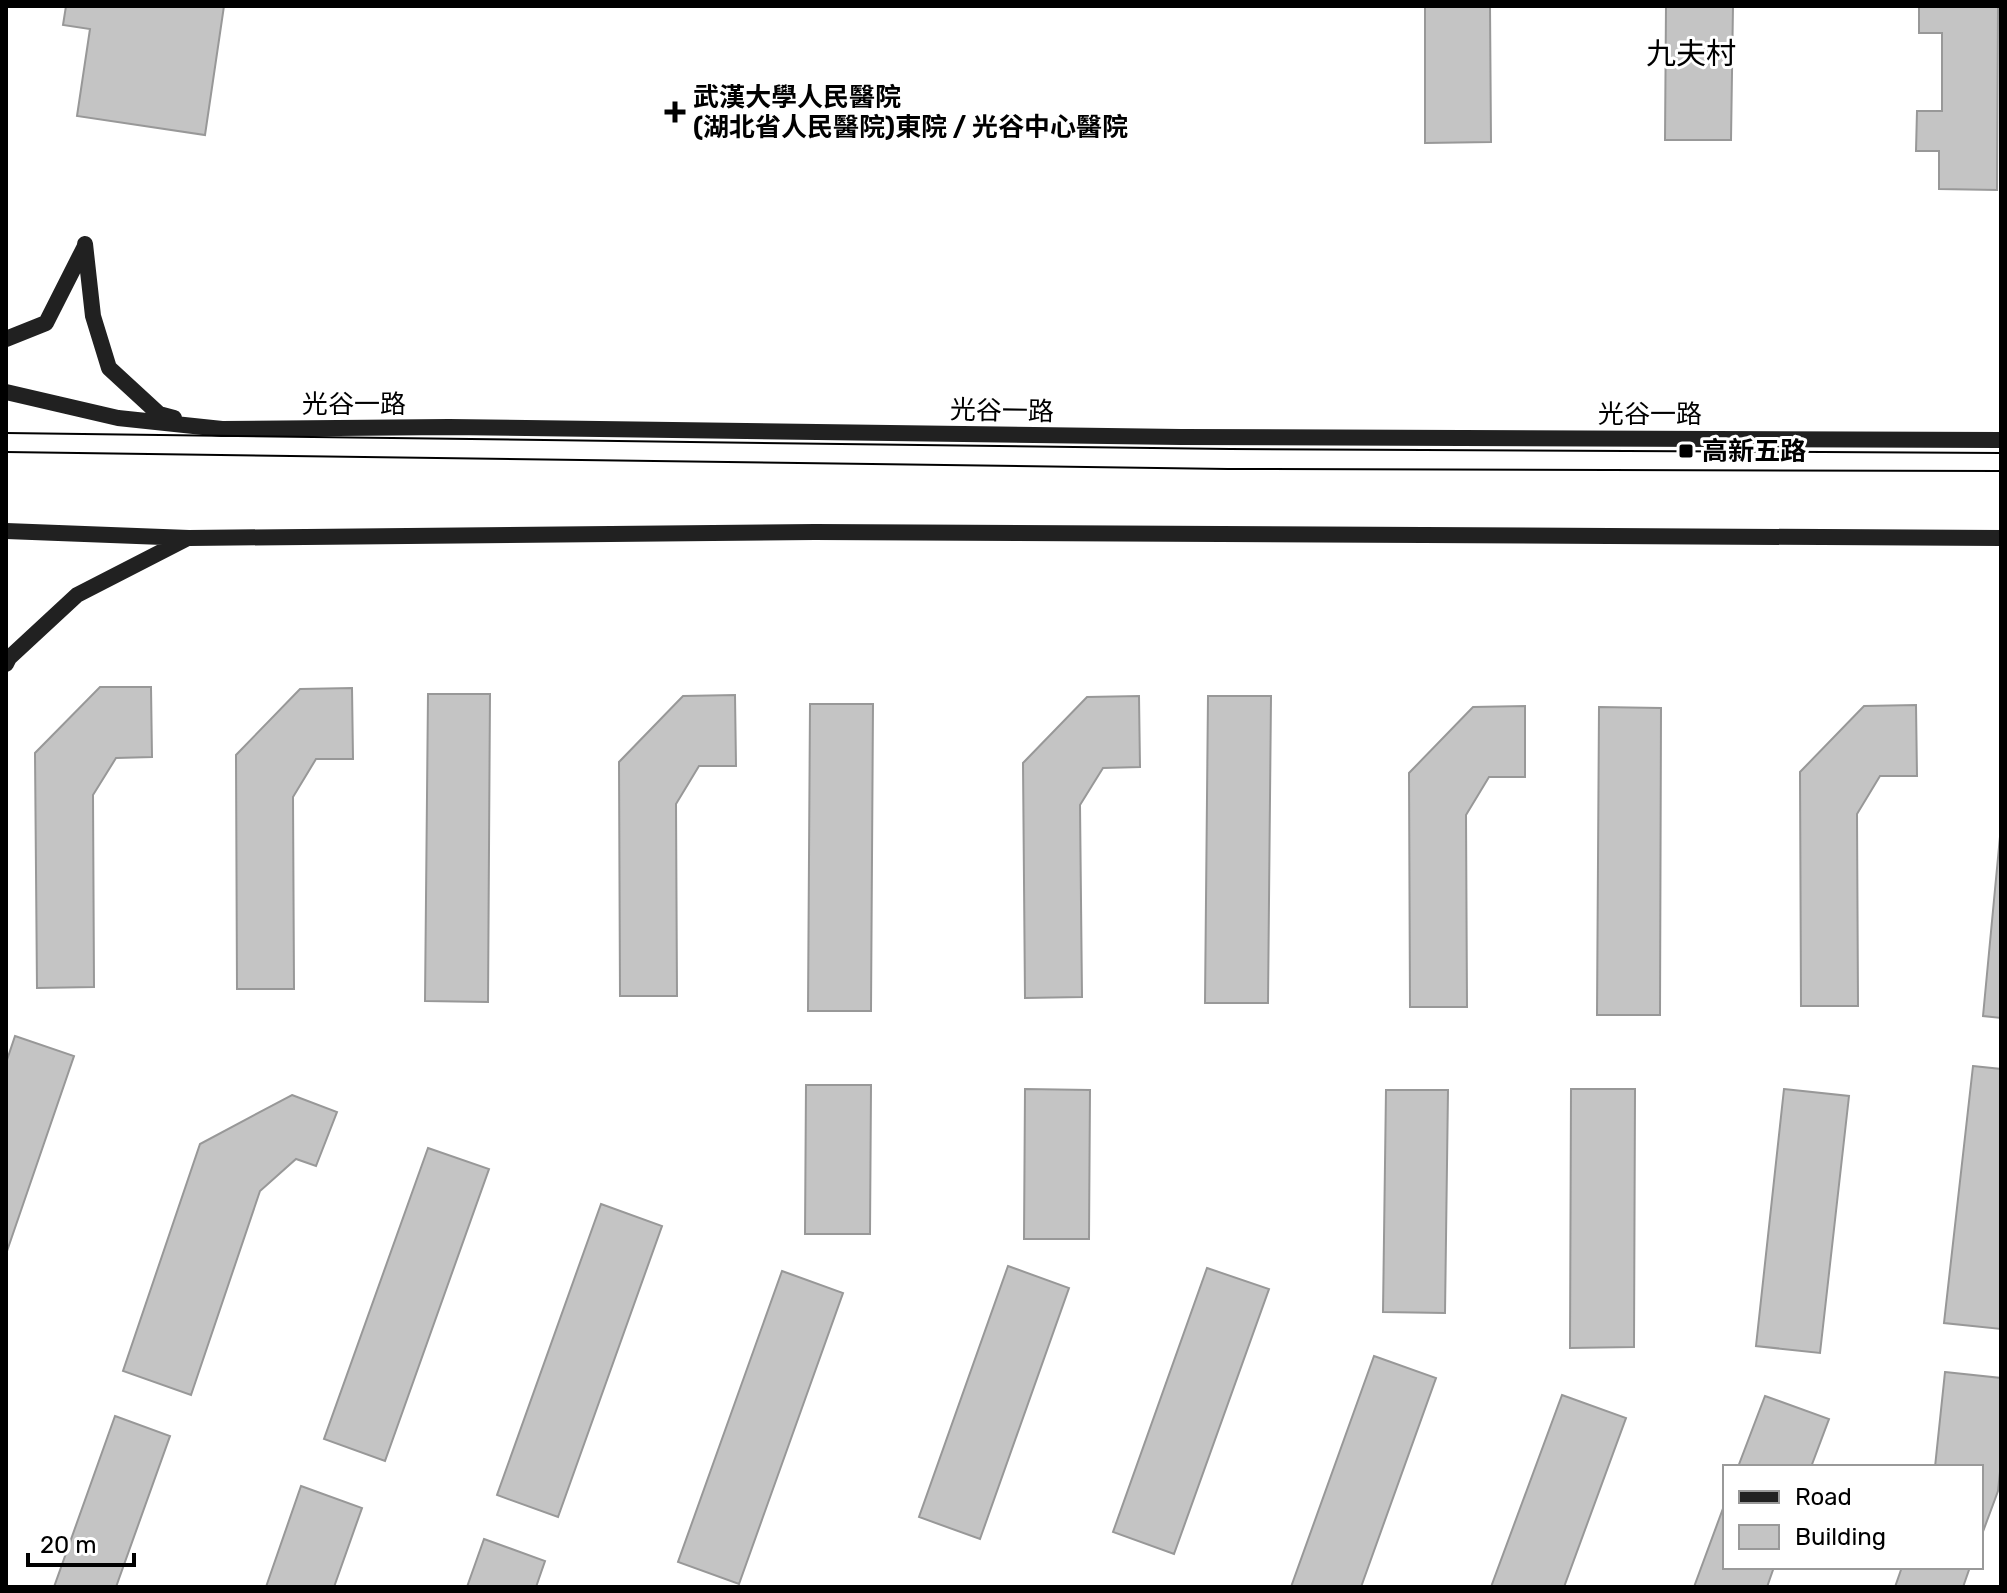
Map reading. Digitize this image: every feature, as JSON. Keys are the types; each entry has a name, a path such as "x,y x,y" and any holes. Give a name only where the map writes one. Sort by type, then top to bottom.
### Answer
{"main road":[{"path":"6,339 46,323 85,244 93,316 109,368 159,414 222,429"},
{"name":"光谷一路","path":"6,392 118,418 222,429 449,427 1197,437 2001,440"},
{"path":"6,531 189,538 847,532 2001,538"},
{"path":"6,664 77,595 189,538"}],"building":[{"path":"66,6 224,6 205,135 77,116 90,29 63,25"},
{"path":"1425,6 1490,6 1491,142 1425,143"},
{"path":"1666,6 1733,6 1731,140 1665,140"},
{"path":"1919,6 1998,6 1997,190 1939,189 1939,151 1916,151 1917,111 1942,111 1942,33 1919,33"},
{"path":"100,687 151,687 152,757 116,758 93,795 94,987 37,988 35,753"},
{"path":"352,688 353,759 316,759 293,797 294,989 237,989 236,755 300,689"},
{"path":"428,694 490,694 488,1002 425,1001"},
{"path":"735,695 736,766 699,766 676,804 677,996 620,996 619,762 683,696"},
{"path":"1139,696 1140,767 1103,768 1080,805 1082,997 1025,998 1023,763 1087,697"},
{"path":"1208,696 1271,696 1268,1003 1205,1003"},
{"path":"810,704 873,704 871,1011 808,1011"},
{"path":"1916,705 1917,776 1880,776 1857,814 1858,1006 1801,1006 1800,772 1864,706"},
{"path":"1525,706 1525,777 1489,777 1466,815 1467,1007 1410,1007 1409,773 1473,707"},
{"path":"1599,707 1661,708 1660,1015 1597,1015"},
{"path":"2001,826 2001,1018 1983,1016"},
{"path":"15,1036 74,1056 6,1254 6,1063"},
{"path":"1973,1066 2001,1069 2001,1329 1944,1323"},
{"path":"806,1085 871,1085 870,1234 805,1234"},
{"path":"1025,1089 1090,1090 1089,1239 1024,1239"},
{"path":"1571,1089 1635,1089 1634,1347 1570,1348"},
{"path":"1784,1089 1849,1096 1820,1353 1756,1346"},
{"path":"1386,1090 1448,1090 1445,1313 1383,1312"},
{"path":"292,1095 337,1112 316,1166 296,1159 260,1191 191,1395 123,1371 200,1144"},
{"path":"428,1148 489,1169 385,1461 324,1439"},
{"path":"601,1204 662,1226 558,1517 497,1495"},
{"path":"1008,1266 1069,1288 980,1539 919,1517"},
{"path":"1207,1268 1269,1289 1174,1554 1113,1532"},
{"path":"782,1271 843,1293 739,1584 678,1562"},
{"path":"1374,1356 1436,1378 1361,1587 1291,1587"},
{"path":"1945,1372 2001,1378 1998,1491 1983,1532 1983,1465 1935,1465"},
{"path":"1562,1395 1626,1418 1564,1587 1491,1587"},
{"path":"1765,1396 1829,1419 1812,1465 1739,1465"},
{"path":"115,1416 170,1436 116,1587 54,1587"},
{"path":"301,1486 362,1508 334,1587 266,1587"},
{"path":"1723,1508 1723,1569 1773,1569 1767,1587 1694,1587"},
{"path":"484,1539 545,1561 536,1587 467,1587"},
{"path":"1901,1569 1969,1569 1963,1587 1895,1587"}],"tram line":[{"path":"6,433 1230,449 2001,453"},
{"path":"6,452 1228,469 2001,471"}],"place":[{"name":"武漢大學人民醫院 (湖北省人民醫院)東院 / 光谷中心醫院","path":"675,112"},
{"name":"高新五路","path":"1686,451"}],"district":[{"name":"九夫村","path":"1691,54"}]}
